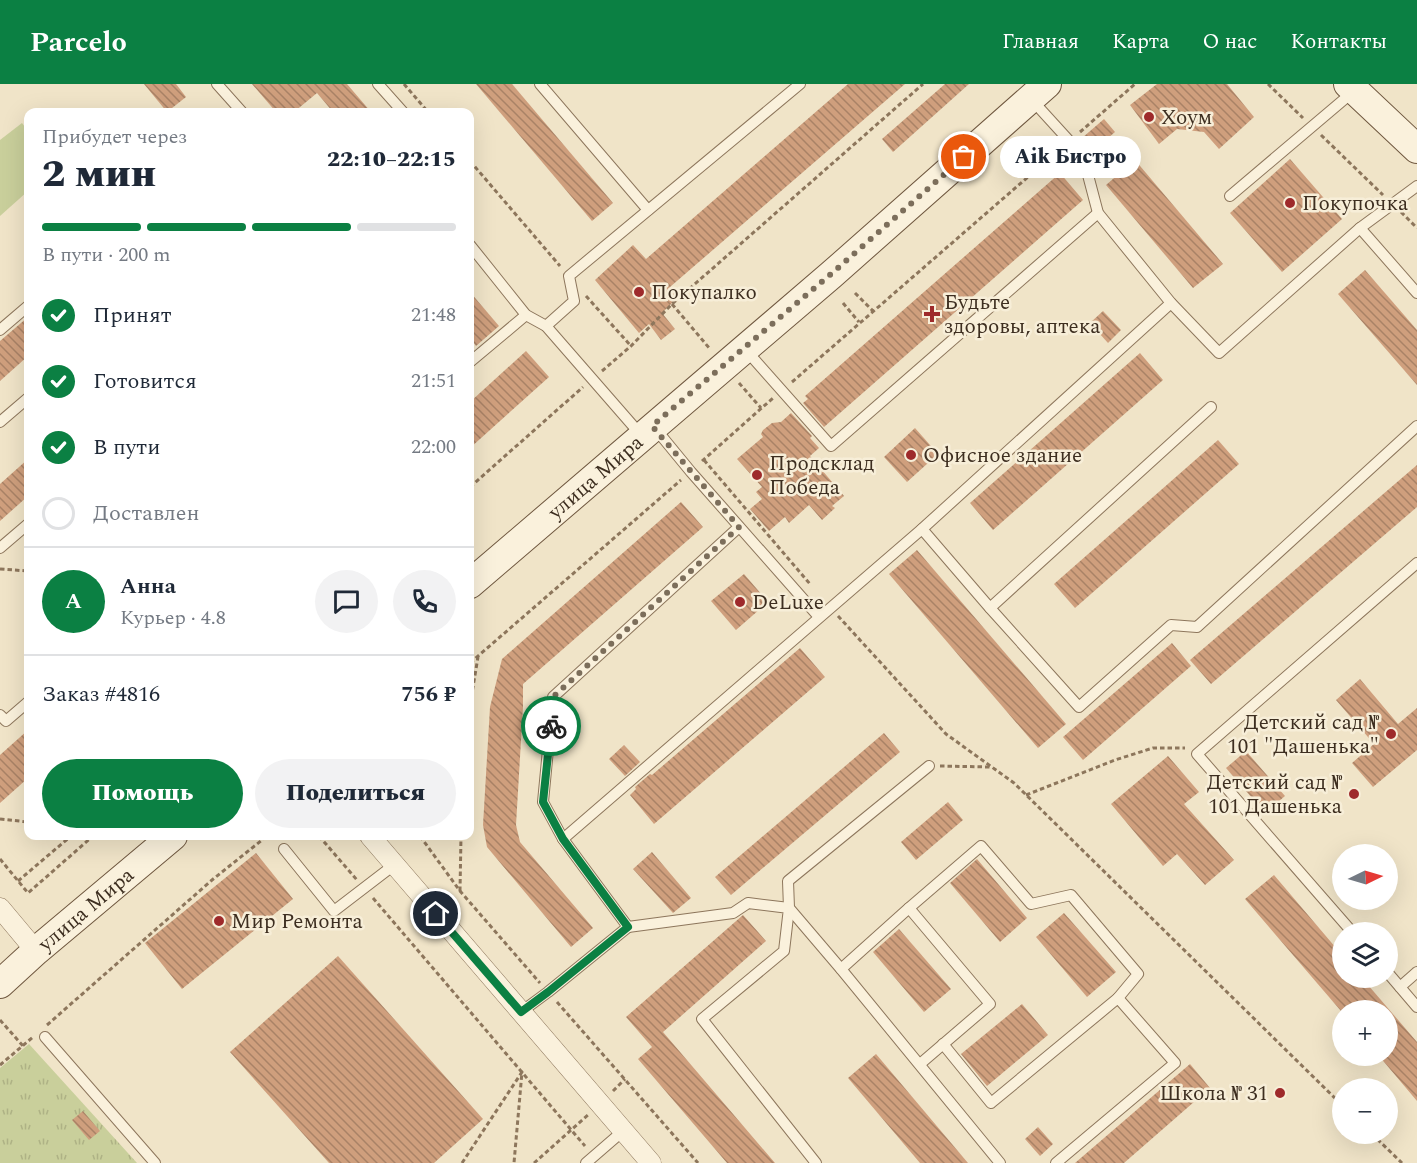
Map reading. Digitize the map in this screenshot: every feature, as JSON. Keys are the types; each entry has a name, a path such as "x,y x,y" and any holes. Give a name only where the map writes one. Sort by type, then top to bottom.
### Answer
{"street":[{"path":"1351,87 1417,149"},
{"name":"улица Мира","path":"474,581 745,349 1038,91"},
{"name":"улица Мира","path":"0,984 168,840"},
{"path":"373,840 651,1163"},
{"path":"0,908 36,951"}],"lane":[{"path":"217,84 238,108"},
{"path":"378,84 399,108"},
{"path":"540,84 648,210"},
{"path":"546,326 574,301 569,276 800,84"},
{"path":"1230,196 1312,127 1351,87"},
{"path":"1038,91 1070,141 1083,156 1098,213 1171,303 1219,353 1360,228 1417,186"},
{"path":"745,349 831,446 1098,213"},
{"path":"1360,228 1417,293"},
{"path":"474,250 525,315 546,326 592,380 691,472 819,617"},
{"path":"563,839 922,529 1171,303"},
{"path":"0,330 24,309"},
{"path":"474,359 525,315"},
{"path":"0,422 24,401"},
{"path":"990,608 1211,407"},
{"path":"922,529 1079,707 1171,625 1197,627 1417,426"},
{"path":"0,548 24,527"},
{"path":"628,927 563,839 543,802 553,697 739,527"},
{"path":"1343,922 1197,754 1417,563"},
{"path":"0,715 6,722 24,706"},
{"path":"816,1163 702,1019 784,951 789,908 788,881 929,766"},
{"path":"841,969 981,846 1031,904 1071,895 1138,974 1118,998 991,1103 943,1044"},
{"path":"284,849 334,911 394,865"},
{"path":"521,1012 628,927 733,913 748,903 789,908 1000,1163"},
{"path":"909,908 990,1004 920,1064"},
{"path":"1400,987 1417,972"},
{"path":"1398,985 1417,1007"},
{"path":"1056,1163 1175,1063 1118,998"},
{"path":"44,1032 155,1163"},
{"path":"590,1160 623,1131"}],"path":[{"path":"404,84 425,108"},
{"path":"474,483 631,346 681,296 923,84"},
{"path":"474,659 1135,84"},
{"path":"1268,84 1417,228"},
{"path":"474,166 631,346"},
{"path":"855,293 873,312"},
{"path":"843,303 860,323"},
{"path":"704,460 830,607 946,734 1014,783 1332,1095"},
{"path":"0,569 24,571"},
{"path":"474,680 478,655"},
{"path":"1026,795 1115,760 1153,748 1205,747"},
{"path":"929,766 992,767"},
{"path":"0,819 24,822"},
{"path":"18,881 66,840"},
{"path":"0,859 28,893 88,840"},
{"path":"0,1065 44,1032 212,880 262,840"},
{"path":"322,840 571,1129 590,1160"},
{"path":"460,891 461,840"},
{"path":"0,1020 23,1046"},
{"path":"462,1163 522,1072"},
{"path":"514,1163 522,1072"},
{"path":"534,1163 571,1129"},
{"path":"1382,1144 1402,1163"}],"green space":[{"path":"22,123 24,126 24,195 0,216 0,140"},
{"path":"29,1044 137,1163 0,1163 0,1068"}],"building":[{"path":"144,84 176,84 186,97 172,108 164,108"},
{"path":"252,84 347,84 368,108 330,108 317,93 299,108 273,108"},
{"path":"476,84 512,84 613,203 592,221"},
{"path":"848,84 905,84 670,287 678,297 662,313 675,329 661,340 649,324 639,333 595,280 633,245 646,259"},
{"path":"945,84 969,84 893,152 882,139"},
{"path":"1157,84 1227,84 1254,117 1219,149 1204,132 1177,129 1159,144 1130,105"},
{"path":"1104,119 1115,132 1093,151 1082,138"},
{"path":"1290,159 1342,219 1282,272 1230,213"},
{"path":"1135,160 1223,264 1193,288 1106,185"},
{"path":"1060,173 1083,200 824,427 803,403 808,399 805,396"},
{"path":"1365,270 1417,330 1417,385 1338,294"},
{"path":"474,297 499,326 476,346 474,343"},
{"path":"1103,311 1121,330 1108,343 1090,323"},
{"path":"24,320 24,360 0,381 0,341"},
{"path":"526,351 549,377 474,444 474,398"},
{"path":"1140,353 1163,380 993,530 970,503"},
{"path":"791,413 812,436 810,438 819,448 810,456 844,496 832,506 835,508 822,520 809,505 789,523 785,517 769,531 750,509 762,499 756,492 762,487 737,459 763,437 761,434 763,430 772,423 781,422"},
{"name":"Офисное здание","path":"915,428 938,454 907,482 884,457"},
{"path":"1218,440 1239,464 1075,608 1054,584"},
{"path":"24,463 24,500 0,521 0,484"},
{"path":"1417,465 1417,507 1211,684 1190,660"},
{"path":"681,502 703,527 523,684 516,825 520,842 593,928 571,947 487,847 483,825 490,707 502,659"},
{"path":"917,550 1066,724 1038,748 889,574"},
{"name":"DeLuxe","path":"744,574 768,602 736,630 711,601"},
{"path":"1172,643 1191,666 1083,760 1063,737"},
{"path":"800,648 825,677 654,824 630,795 636,789 635,787"},
{"name":"Детский сад № 101 \"Дашенька\"","path":"1360,679 1398,724 1417,708 1417,750 1373,787 1352,763 1374,744 1336,700"},
{"path":"884,733 900,752 731,895 715,877"},
{"path":"24,734 24,782 0,803 0,755"},
{"path":"624,745 640,762 625,776 609,759"},
{"path":"1246,751 1285,796 1265,813 1226,768"},
{"path":"1168,756 1199,792 1184,804 1234,860 1205,885 1177,854 1163,866 1111,804"},
{"path":"948,802 963,820 916,860 901,842"},
{"path":"652,852 691,898 673,913 633,869"},
{"name":"Мир Ремонта","path":"256,853 293,899 182,989 145,943"},
{"path":"977,859 1027,918 1000,942 950,883"},
{"path":"1274,875 1332,943 1332,988 1371,988 1381,1000 1332,1000 1245,899"},
{"path":"1064,913 1116,972 1087,997 1036,937"},
{"path":"743,915 766,941 663,1032 775,1163 727,1163 638,1059 652,1047 626,1017"},
{"path":"899,929 951,989 924,1012 873,952"},
{"path":"338,956 483,1119 434,1163 329,1163 230,1052"},
{"path":"1022,1004 1048,1035 987,1086 961,1054"},
{"path":"1398,1020 1417,1042 1417,1101 1387,1066 1398,1066"},
{"path":"876,1054 968,1163 920,1163 848,1078"},
{"path":"1190,1064 1210,1088 1124,1163 1075,1163"},
{"path":"83,1111 100,1131 89,1140 72,1120"},
{"path":"1038,1127 1053,1144 1040,1156 1025,1139"}],"way so far":[{"path":"551,726 553,697 739,527 652,426 745,349 964,157"}],"place":[{"name":"Хоум","path":"1149,117"},
{"name":"Aik Бистро","path":"964,157"},
{"name":"Покупочка","path":"1290,203"},
{"name":"Покупалко","path":"639,292"},
{"name":"Будьте здоровы, аптека","path":"932,314"},
{"name":"Офисное здание","path":"911,455"},
{"name":"Продсклад Победа","path":"757,475"},
{"name":"DeLuxe","path":"740,602"},
{"name":"Детский сад № 101 \"Дашенька\"","path":"1391,734"},
{"name":"Детский сад № 101 Дашенька","path":"1354,794"},
{"name":"Мир Ремонта","path":"219,921"},
{"name":"Школа № 31","path":"1280,1093"}],"route":[{"path":"436,914 521,1012 628,927 563,839 543,802 551,726"}]}
